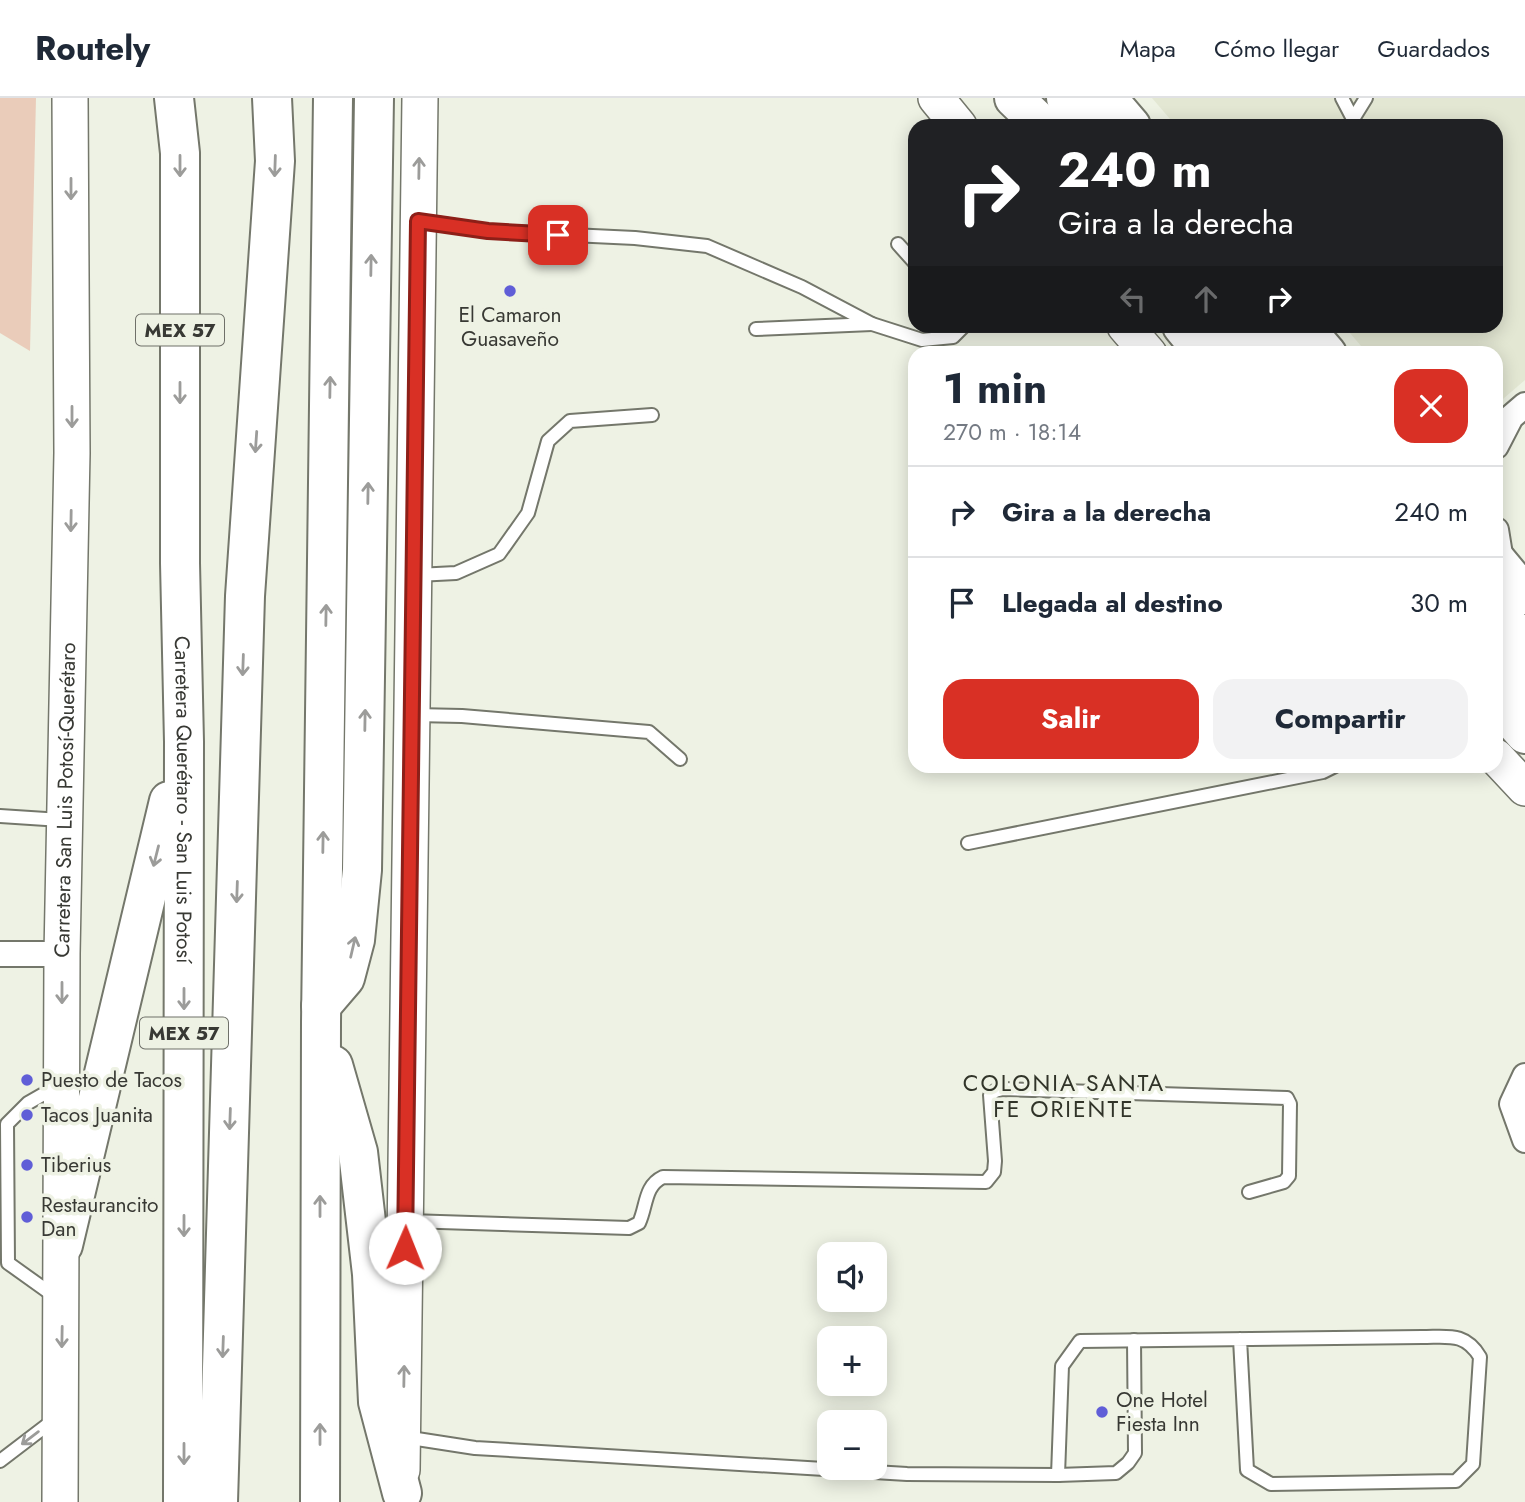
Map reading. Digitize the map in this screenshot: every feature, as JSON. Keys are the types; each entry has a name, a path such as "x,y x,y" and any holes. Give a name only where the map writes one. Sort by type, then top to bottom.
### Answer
{"main road":[{"name":"Carretera Querétaro - San Luis Potosí","path":"174,98 180,153 180,563 184,742 183,1502"},
{"path":"219,1502 245,596 275,161 272,98"},
{"path":"320,1502 321,1014 334,98"},
{"path":"374,98 362,870 355,940 345,978 321,1014 358,1152 372,1273 378,1402 402,1497"},
{"path":"402,1497 420,98"},
{"path":"936,98 954,119"},
{"path":"1000,98 1016,119"},
{"path":"1014,98 1036,119"},
{"path":"1066,98 1084,119"},
{"path":"1107,98 1125,119"},
{"name":"Carretera San Luis Potosí-Querétaro","path":"60,1502 62,954 72,453 73,106"},
{"path":"1503,618 1525,645"},
{"path":"1503,660 1525,687"},
{"path":"1512,731 1525,788"},
{"path":"63,1244 184,742"}],"street":[{"path":"1503,432 1511,417 1525,405"},
{"path":"1503,556 1508,574"},
{"path":"0,954 62,954"},
{"path":"1525,1076 1512,1104 1525,1139"}],"lane":[{"path":"1342,98 1351,119"},
{"path":"1354,119 1366,98"},
{"path":"418,221 488,231 707,246 802,287 872,324 922,340 953,337 957,333"},
{"path":"898,244 908,255"},
{"path":"756,329 872,324"},
{"path":"413,576 456,573 499,554 528,513 548,441 570,421 652,415"},
{"path":"411,715 462,716 649,732 680,760"},
{"path":"968,842 1318,773"},
{"path":"0,816 65,820"},
{"path":"62,1083 28,1103 7,1124 4,1263 62,1302"},
{"path":"405,1221 629,1228 639,1223 653,1182 663,1177 986,1182 994,1172 995,1161 990,1096 1003,1089 1287,1098 1290,1104 1289,1176 1284,1182 1249,1192"},
{"path":"1058,1475 1062,1366 1080,1341 1134,1340 1240,1339 1458,1337 1473,1345 1480,1357 1473,1464 1456,1481 1272,1484 1247,1470 1240,1339"},
{"path":"403,1437 475,1448 893,1473 1116,1473 1135,1453 1134,1340"},
{"path":"0,1461 61,1415"}],"shaded area":[{"path":"0,98 36,98 30,351 0,333"},
{"path":"1152,98 1525,98 1525,380 1503,399 1503,346 1361,346 1350,333 1503,333 1503,119 1170,119"}],"place":[{"name":"El Camaron Guasaveño","path":"510,291"},
{"name":"Puesto de Tacos","path":"27,1080"},
{"name":"Tacos Juanita","path":"27,1115"},
{"name":"Tiberius","path":"27,1165"},
{"name":"Restaurancito Dan","path":"27,1217"},
{"name":"One Hotel Fiesta Inn","path":"1102,1412"}],"district":[{"name":"COLONIA SANTA FE ORIENTE","path":"1064,1096"}],"route":[{"path":"405,1248 418,221 488,231 558,235"}]}
